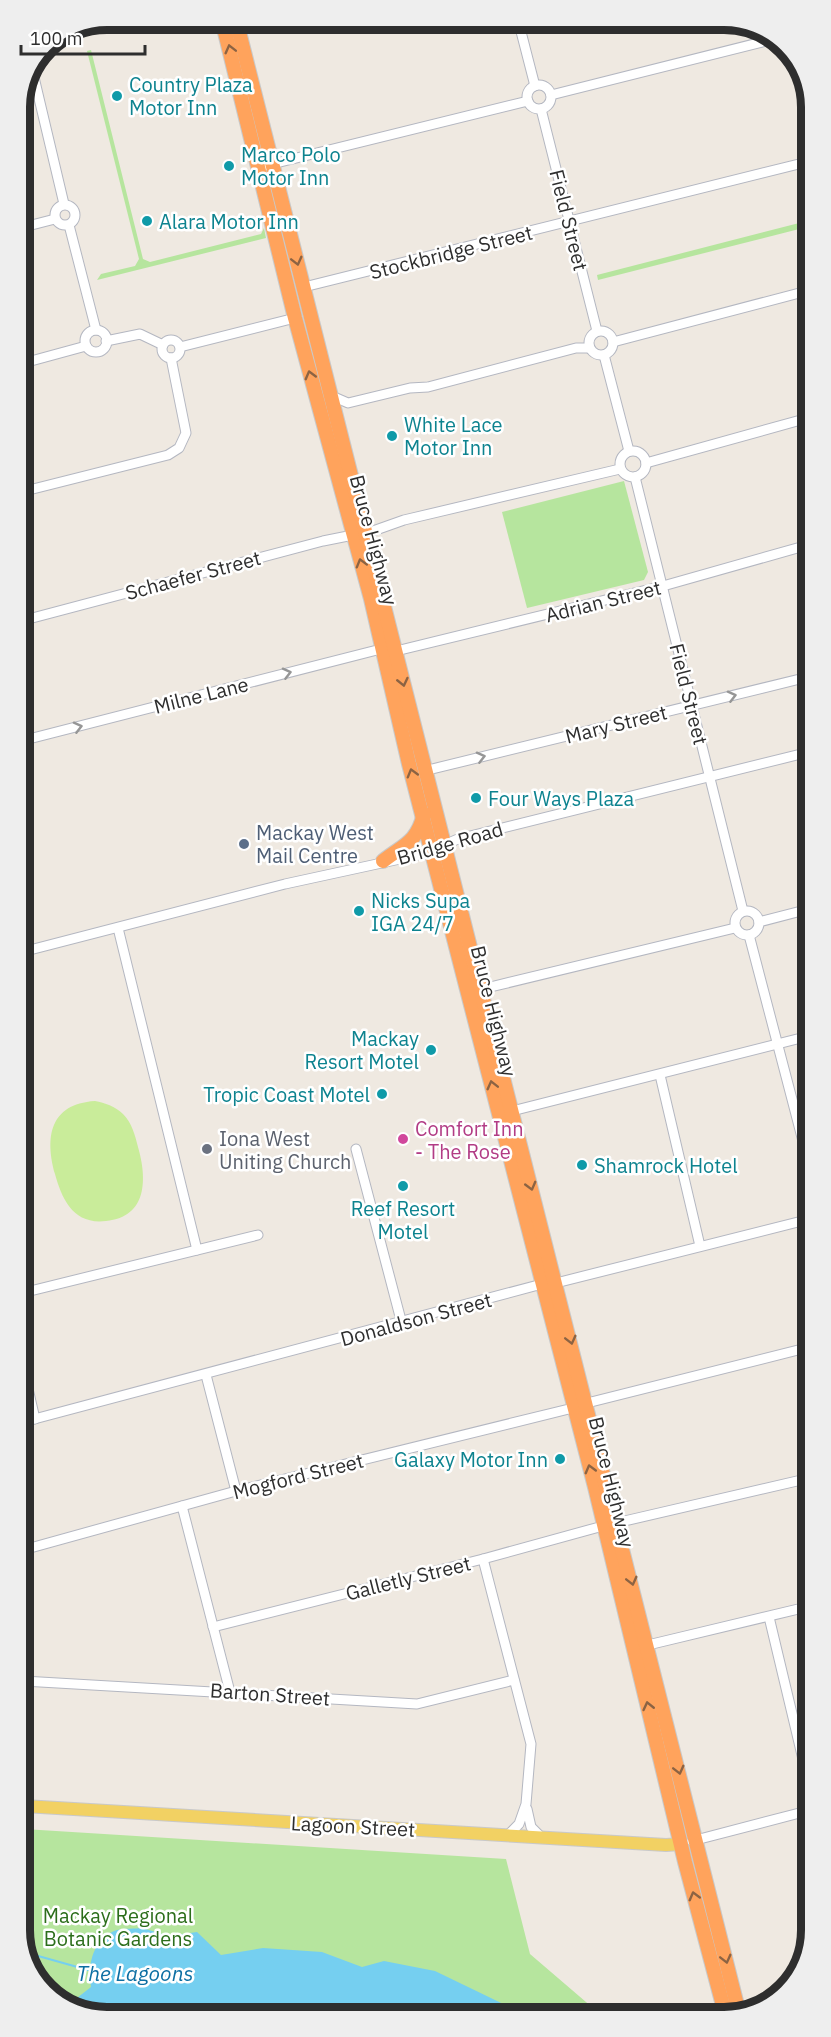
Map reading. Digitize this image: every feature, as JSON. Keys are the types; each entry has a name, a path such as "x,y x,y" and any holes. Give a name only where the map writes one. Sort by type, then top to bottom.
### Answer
{"highway":[{"name":"Bruce Highway","path":"225,30 304,287 338,422 381,648 423,814 439,847 482,989 512,1111 549,1284"},
{"name":"Bruce Highway","path":"239,30 295,318 396,651 439,847 610,1525 681,1844 723,2007"},
{"path":"382,861 411,842 421,825 423,814"},
{"name":"Bruce Highway","path":"610,1525 648,1645 737,2006"}],"main road":[{"name":"Lagoon Street","path":"30,1806 507,1836 681,1844"}],"street":[{"path":"521,30 535,86"},
{"path":"550,96 764,41"},
{"path":"35,81 64,204"},
{"path":"535,86 546,87 550,96 548,104 541,109 533,107 528,101 529,91 535,86"},
{"path":"266,165 528,101"},
{"name":"Field Street","path":"541,109 597,331"},
{"name":"Stockbridge Street","path":"304,287 801,164"},
{"path":"64,204 55,211 55,219 60,224 69,225"},
{"path":"64,204 71,206 75,212 74,220 69,225"},
{"path":"30,225 55,219"},
{"path":"69,225 96,330 104,334 106,341 104,348 99,352 91,351 86,346 86,337 96,330"},
{"path":"613,342 801,293"},
{"path":"180,347 295,318"},
{"path":"597,331 608,333 613,342 611,350 604,355 594,354 589,348 591,336 597,331"},
{"path":"106,341 140,334 163,345"},
{"path":"171,358 163,354 163,345 167,340 173,340 180,347"},
{"path":"30,361 86,346"},
{"path":"171,358 178,353 180,347"},
{"path":"332,396 343,403 357,401 410,388 428,387 576,348 589,348"},
{"path":"604,355 629,451"},
{"path":"30,490 168,455 179,448 186,433 171,358"},
{"path":"338,422 357,401"},
{"path":"646,463 801,420"},
{"path":"629,451 640,453 646,463 643,472 635,477 626,475 621,469 622,457 629,451"},
{"name":"Schaefer Street","path":"30,619 359,533 621,469"},
{"name":"Field Street","path":"635,477 743,911"},
{"name":"Adrian Street","path":"396,651 663,586 801,547"},
{"name":"Milne Lane","path":"30,739 381,648"},
{"name":"Mary Street","path":"424,771 801,679"},
{"name":"Bridge Road","path":"30,950 801,754"},
{"path":"743,911 754,913 759,922 757,930 749,935 740,934 735,928 736,917 743,911"},
{"path":"759,922 801,911"},
{"path":"118,928 197,1250"},
{"path":"482,989 735,928"},
{"path":"749,935 801,1133"},
{"path":"512,1111 801,1038"},
{"path":"660,1075 699,1246"},
{"path":"356,1149 402,1324"},
{"name":"Donaldson Street","path":"30,1420 549,1284 801,1221"},
{"path":"30,1291 258,1235"},
{"name":"Mogford Street","path":"30,1548 236,1491 801,1349"},
{"path":"206,1375 236,1491"},
{"path":"30,1397 35,1419"},
{"name":"Galletly Street","path":"213,1627 610,1525 801,1480"},
{"path":"182,1506 230,1692"},
{"path":"483,1559 531,1744 526,1804 529,1823 541,1836"},
{"path":"648,1645 801,1609"},
{"path":"769,1617 801,1751"},
{"name":"Barton Street","path":"30,1681 417,1704 514,1680"},
{"path":"507,1836 519,1824 526,1804"},
{"path":"681,1844 801,1813"}],"green space":[{"path":"91,50 143,259 150,262 261,234 264,228 266,238 97,280 101,274 135,266 139,259 87,51"},
{"path":"801,223 801,229 598,280 597,275"},
{"path":"624,481 648,572 644,580 527,608 502,512"},
{"path":"95,1101 117,1109 129,1121 136,1138 143,1171 141,1194 137,1204 120,1218 106,1221 86,1219 71,1209 61,1193 52,1161 51,1136 59,1116 80,1104"},
{"name":"Mackay Regional Botanic Gardens","path":"30,1829 506,1859 530,1954 592,2007 92,2006 60,1991 46,1977 34,1955 30,1930"}],"water":[{"name":"The Lagoons","path":"142,1928 169,1936 197,1932 221,1955 263,1948 322,1952 362,1967 384,1961 435,1971 510,2007 102,2007 75,2000 91,1987 91,1961 97,1946 109,1934 123,1929"}],"waterway":[{"path":"34,1955 88,1970"}],"place":[{"name":"Country Plaza Motor Inn","path":"117,96"},
{"name":"Marco Polo Motor Inn","path":"229,166"},
{"name":"Alara Motor Inn","path":"147,221"},
{"name":"White Lace Motor Inn","path":"392,436"},
{"name":"Four Ways Plaza","path":"476,798"},
{"name":"Mackay West Mail Centre","path":"244,844"},
{"name":"Nicks Supa IGA 24/7","path":"359,911"},
{"name":"Mackay Resort Motel","path":"431,1050"},
{"name":"Tropic Coast Motel","path":"382,1094"},
{"name":"Comfort Inn - The Rose","path":"403,1139"},
{"name":"Iona West Uniting Church","path":"207,1149"},
{"name":"Shamrock Hotel","path":"582,1165"},
{"name":"Reef Resort Motel","path":"403,1186"},
{"name":"Galaxy Motor Inn","path":"560,1459"}]}
